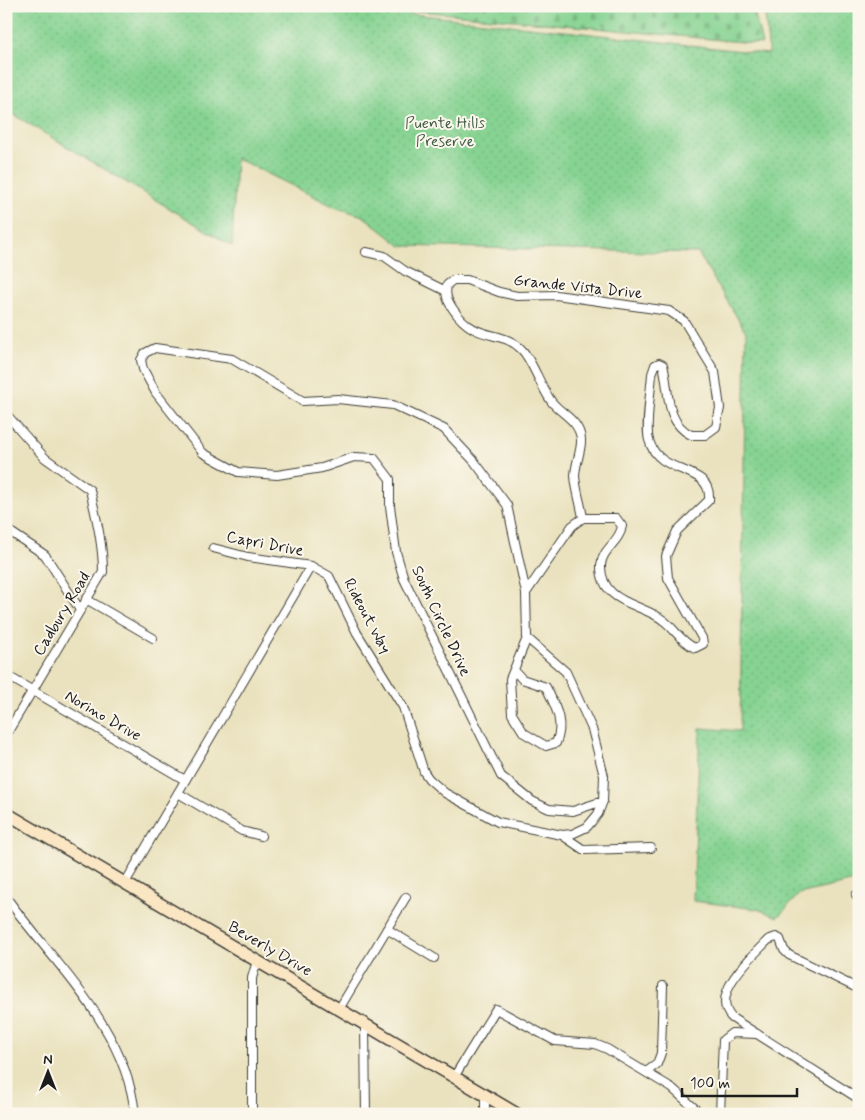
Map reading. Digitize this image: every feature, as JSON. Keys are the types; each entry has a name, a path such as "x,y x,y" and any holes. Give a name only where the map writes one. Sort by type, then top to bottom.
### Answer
{"street":[{"path":"366,252 384,256 405,271 446,290 447,301 466,326 476,332 510,341 524,351 552,402 569,416 578,430 581,441 575,477 583,518 572,526 562,539 526,593 527,638 510,679 512,714 524,733 546,746 556,743 560,733 559,714 546,687 522,679 514,670"},
{"name":"Grande Vista Drive","path":"446,290 447,285 453,280 467,280 499,292 517,296 556,295 668,311 684,321 715,372 720,408 716,427 705,435 691,435 676,424 670,411 663,365 659,363 655,365 652,374 648,439 654,452 660,459 694,475 708,484 710,491 710,500 677,531 666,556 668,578 702,638 703,644 700,647 695,648 688,645 660,618 614,596 606,588 601,563 606,552 621,534 622,526 616,518 583,518"},
{"name":"South Circle Drive","path":"526,593 507,505 474,461 444,429 393,405 338,399 304,402 232,359 155,348 145,353 141,360 143,369 156,393 203,453 238,472 277,475 322,468 354,458 374,458 390,479 390,506 396,552 404,578 502,776 532,801 549,809 572,811 603,800"},
{"name":"Cadbury Road","path":"6,414 45,458 90,490 100,536 103,572 6,735"},
{"path":"6,529 45,555 80,610"},
{"name":"Capri Drive","path":"213,548 248,557 311,566"},
{"path":"125,883 311,566"},
{"name":"Rideout Way","path":"311,566 324,572 333,581 358,633 403,707 426,776 445,793 498,822 562,835"},
{"path":"86,599 154,638"},
{"path":"527,638 566,672 592,729 604,776 603,800 594,822 580,831 562,835"},
{"name":"Norino Drive","path":"6,675 186,780"},
{"path":"178,793 242,831 261,836"},
{"name":"Beverly Drive","path":"6,813 517,1114"},
{"path":"562,835 584,850 651,848"},
{"path":"6,897 88,1004 111,1038 123,1066 135,1114"},
{"path":"339,1009 406,897"},
{"path":"387,929 434,958"},
{"path":"859,989 789,955 784,950 780,939 776,936 770,938 729,983 726,991 727,1013 859,1100"},
{"path":"252,1114 252,978 257,961"},
{"path":"646,1072 656,1064 661,1053 663,986"},
{"path":"454,1077 496,1010 555,1041 601,1046 672,1088 701,1114"},
{"path":"365,1024 366,1114"},
{"path":"720,1114 723,1040 732,1033 757,1034"},
{"path":"485,1095 485,1114"}],"green space":[{"name":"Puente Hills Preserve","path":"6,6 342,6 769,54 764,6 859,6 859,880 799,894 778,917 757,909 693,901 700,728 740,731 746,332 698,253 401,246 363,216 337,208 236,158 232,246 6,110"},
{"path":"367,6 753,6 762,44"}]}
